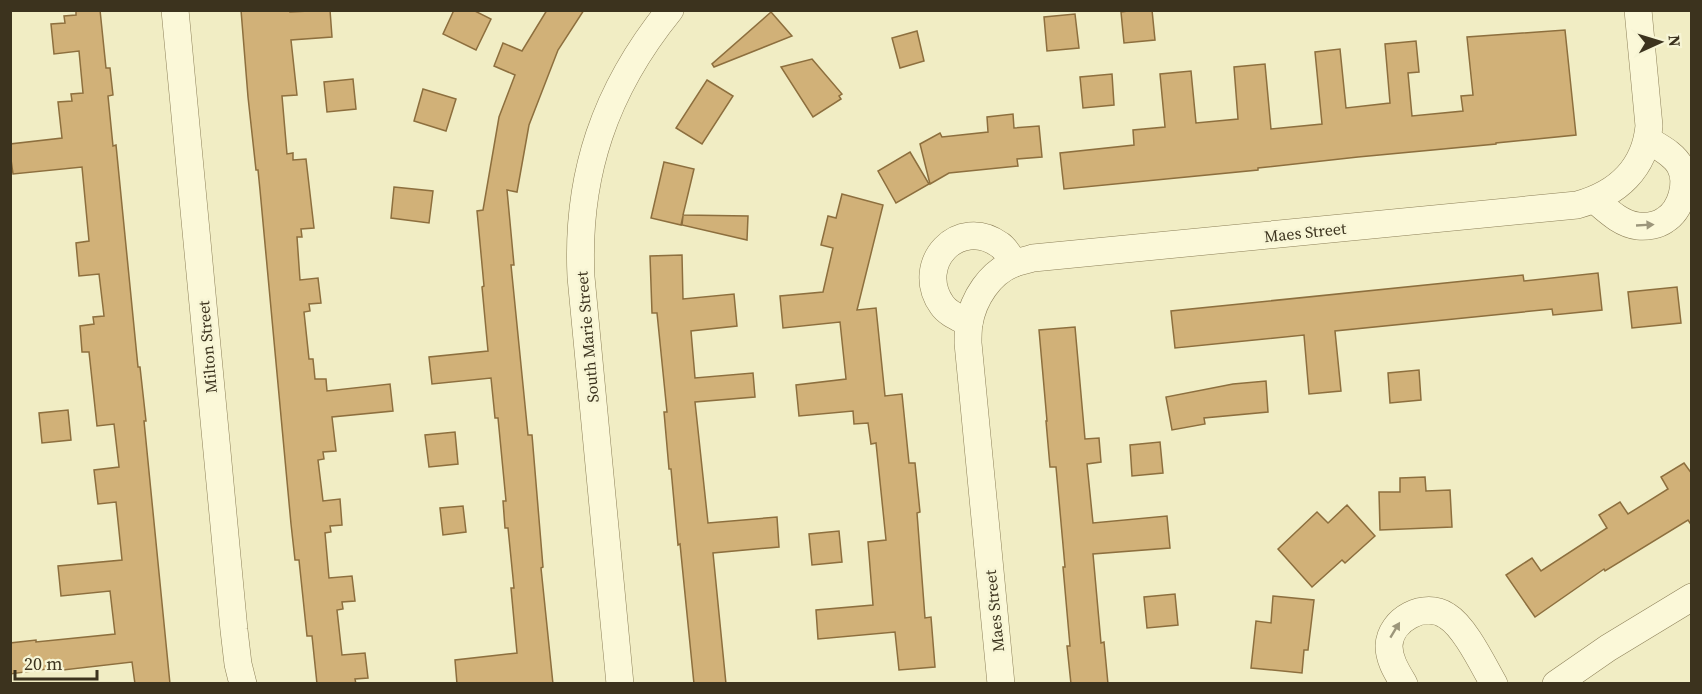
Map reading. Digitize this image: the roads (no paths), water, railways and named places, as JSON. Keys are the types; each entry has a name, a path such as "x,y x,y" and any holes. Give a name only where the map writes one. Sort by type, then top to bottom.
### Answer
{"street":[{"name":"Milton Street","path":"175,10 234,630 243,684"},
{"name":"South Marie Street","path":"620,684 581,277 581,221 585,189 598,135 619,84 650,35 670,10"},
{"name":"Maes Street","path":"1001,684 968,343 969,323 986,284 997,273 1014,263 1033,258 1577,205 1595,200 1622,183 1632,172 1648,140 1649,126 1638,10"},
{"path":"1595,200 1614,217 1637,226 1653,225 1666,220 1677,206 1683,193 1684,177 1680,166 1671,155 1648,140"},
{"path":"969,323 950,313 942,305 933,285 934,265 943,249 971,236 982,237 999,244 1014,263"},
{"path":"1556,684 1608,648 1692,597"},
{"path":"1404,684 1390,656 1390,636 1394,628 1406,617 1429,610 1439,612 1451,619 1466,637 1494,684"}]}
